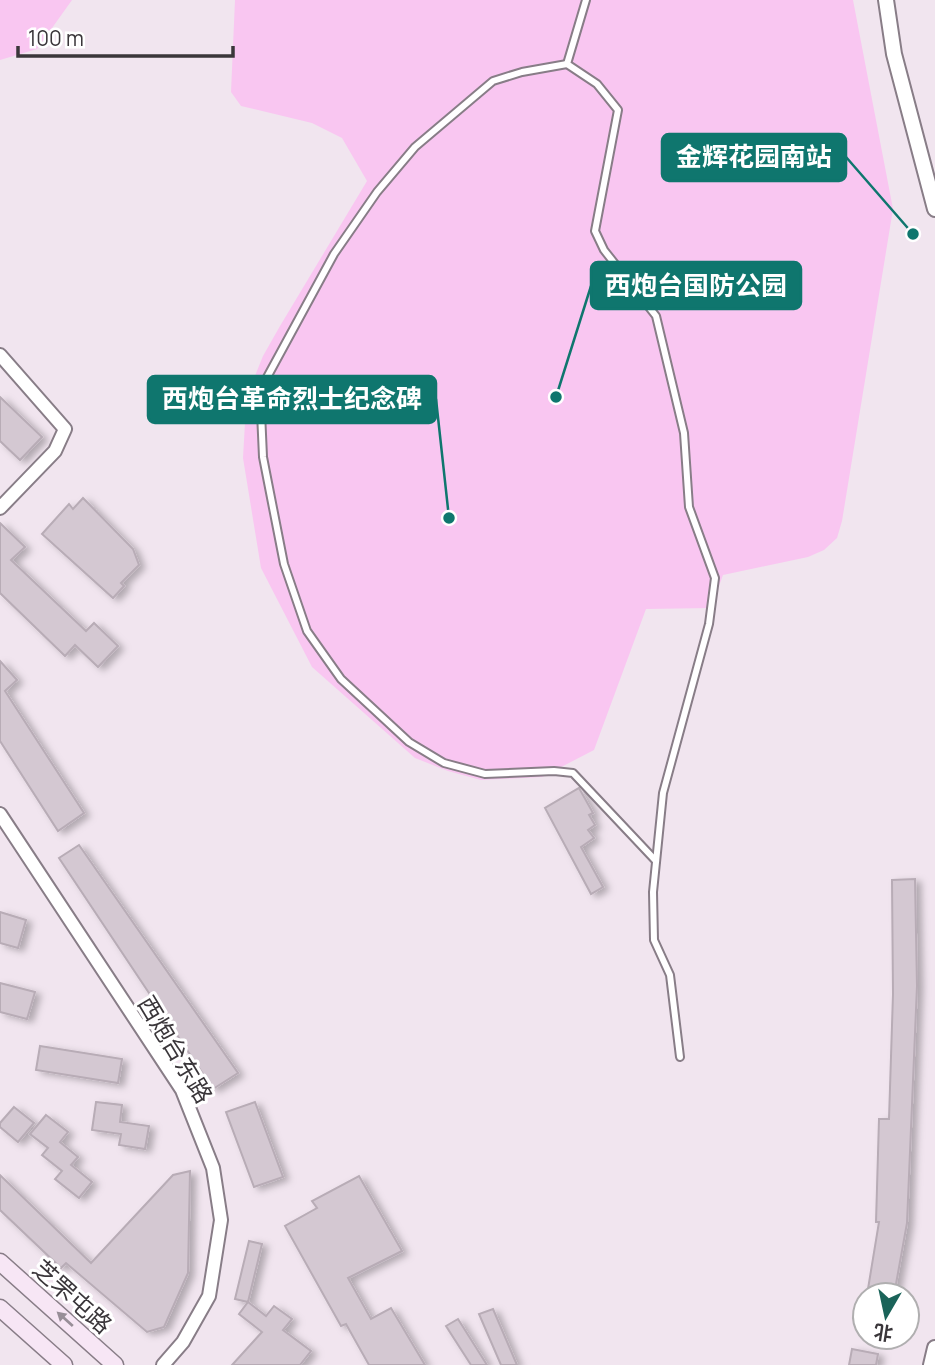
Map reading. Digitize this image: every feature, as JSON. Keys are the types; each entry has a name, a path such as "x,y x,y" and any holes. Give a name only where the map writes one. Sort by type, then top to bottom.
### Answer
{"main road":[{"name":"芝罘屯路","path":"0,1262 115,1365"},
{"path":"0,1308 64,1365"}],"street":[{"path":"886,0 894,54 935,209"},
{"path":"0,355 65,429 55,451 0,508"},
{"name":"西炮台东路","path":"0,814 182,1090 213,1168 221,1220 209,1296 183,1342 163,1365"},
{"path":"931,1365 935,1348"}],"lane":[{"path":"568,64 586,0"},
{"path":"656,860 573,773 554,771 485,774 444,763 409,742 341,679 307,632 284,564 263,457 261,412 265,381 334,254 377,192 415,147 493,81 523,72 568,64 597,84 618,110 595,231 604,250 656,316 684,433 689,507 715,578 709,624 663,793 653,892 654,940 670,975 680,1057"}],"shaded area":[{"path":"0,0 72,0 37,49 0,60"},
{"path":"235,0 853,0 893,209 837,538 824,550 808,557 723,575 711,608 646,609 594,750 542,777 481,780 415,758 312,667 261,568 243,458 246,405 250,388 263,356 367,181 342,138 312,123 241,106 231,92"}],"building":[{"path":"0,397 42,437 20,460 0,441"},
{"path":"83,498 133,549 139,565 121,583 124,586 113,598 42,534 69,504 73,509"},
{"path":"0,523 25,547 11,560 86,631 94,623 118,646 98,667 75,645 65,656 0,593"},
{"path":"0,661 17,680 5,691 84,813 58,831 0,741"},
{"path":"579,788 593,813 589,815 595,825 588,830 594,838 581,847 603,887 591,894 545,808"},
{"path":"79,845 238,1073 213,1089 59,858"},
{"path":"915,879 917,986 907,1223 897,1281 869,1281 879,1222 876,1222 879,1119 889,1119 893,994 892,880"},
{"path":"0,912 26,920 18,948 0,943"},
{"path":"0,983 35,992 27,1019 0,1012"},
{"path":"40,1046 122,1059 118,1083 36,1070"},
{"path":"96,1102 122,1105 120,1122 149,1126 145,1149 119,1145 121,1134 92,1130"},
{"path":"255,1102 283,1177 254,1187 226,1112"},
{"path":"14,1107 34,1123 18,1142 0,1127 0,1123"},
{"path":"46,1115 68,1132 60,1142 78,1157 71,1165 92,1182 79,1198 55,1179 62,1171 42,1155 48,1148 30,1134"},
{"path":"190,1171 188,1273 164,1327 147,1332 66,1263 61,1268 0,1210 0,1175 91,1263 173,1175"},
{"path":"359,1176 402,1251 348,1278 371,1319 391,1308 425,1365 369,1365 346,1324 341,1326 285,1226 317,1208 312,1201"},
{"path":"249,1241 262,1244 248,1302 235,1299"},
{"path":"248,1302 266,1316 274,1306 292,1319 283,1330 311,1351 300,1365 232,1365 262,1332 239,1314"},
{"path":"493,1309 517,1365 501,1365 479,1314"},
{"path":"458,1319 487,1365 471,1365 446,1326"},
{"path":"852,1351 878,1354 876,1365 849,1365"}],"place":[{"name":"金辉花园南站","path":"913,234"},
{"name":"西炮台国防公园","path":"556,397"},
{"name":"西炮台革命烈士纪念碑","path":"449,518"}]}
